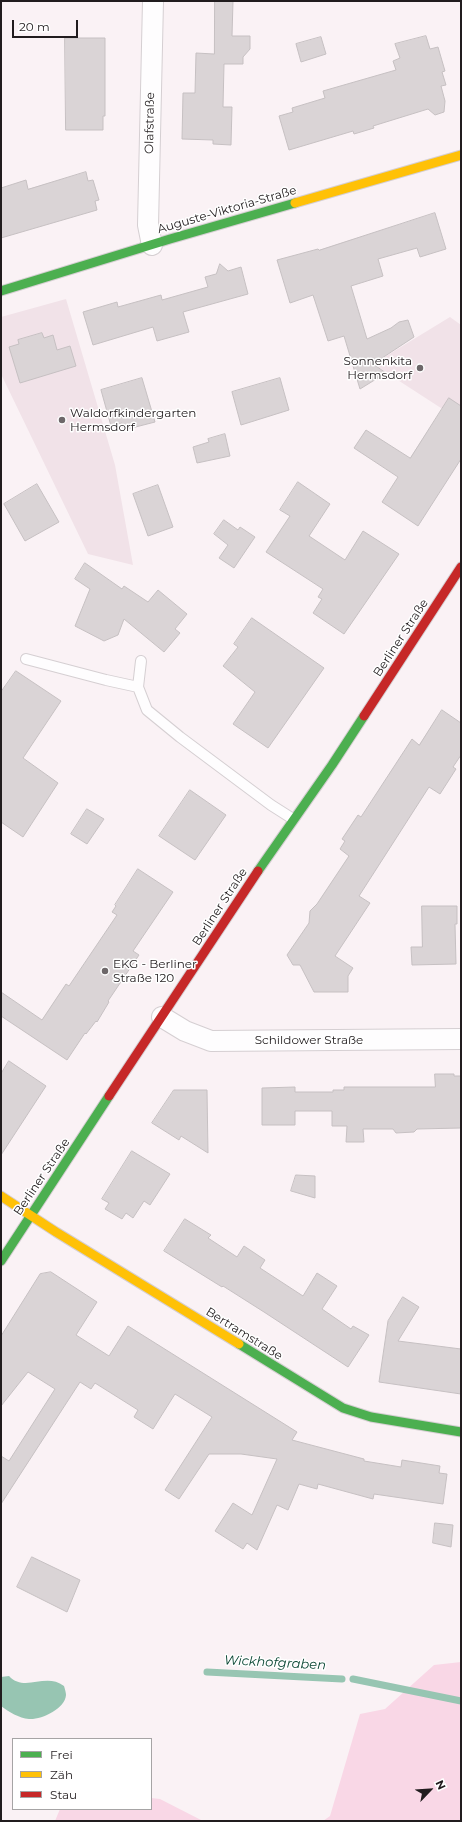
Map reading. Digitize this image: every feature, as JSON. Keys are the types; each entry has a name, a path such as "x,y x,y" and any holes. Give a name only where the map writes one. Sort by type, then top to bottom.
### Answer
{"street":[{"name":"Olafstraße","path":"152,244 148,225 153,1"},
{"name":"Auguste-Viktoria-Straße","path":"1,291 152,244 461,155"},
{"name":"Berliner Straße","path":"1,1261 253,878 336,759 461,567"},
{"name":"Schildower Straße","path":"162,1017 185,1031 211,1041 461,1039"},
{"name":"Bertramstraße","path":"1,1196 30,1216 343,1408 371,1418 461,1432"}],"lane":[{"path":"26,659 138,687"},
{"path":"141,661 138,687 147,710 174,733 293,819"}],"shaded area":[{"name":"Waldorfkindergarten Hermsdorf","path":"66,299 115,465 133,565 88,554 1,374 1,317"},
{"name":"Sonnenkita Hermsdorf","path":"450,317 461,325 461,421 373,364"},
{"path":"461,1662 461,1821 323,1821 330,1816 360,1714 385,1709 434,1665"},
{"path":"9,1676 15,1681 22,1683 42,1681 57,1682 64,1686 66,1695 65,1700 57,1709 46,1716 29,1719 18,1716 1,1706 1,1677"},
{"path":"152,1798 160,1799 203,1821 55,1821 60,1810 152,1810"}],"building":[{"path":"215,1 233,1 232,36 250,36 250,49 243,57 243,64 224,64 223,107 232,107 231,145 213,144 213,140 182,139 183,93 195,93 196,53 214,54"},
{"path":"426,36 430,49 438,47 445,71 442,72 446,85 441,86 445,101 444,112 435,115 428,109 373,126 374,128 354,134 353,131 289,150 279,116 293,112 292,108 325,98 323,91 396,70 393,61 400,58 395,44"},
{"path":"321,37 326,54 301,62 296,44"},
{"path":"65,38 105,38 105,116 103,116 103,130 66,130"},
{"path":"86,172 88,181 93,180 99,200 95,201 97,210 1,238 1,188 26,180 28,189"},
{"path":"435,213 446,249 420,257 417,248 378,259 383,276 351,286 367,339 391,328 399,322 408,320 414,337 373,364 386,373 360,389 344,336 328,341 313,295 290,303 277,260 318,249 319,250"},
{"path":"220,264 228,271 241,267 248,294 183,312 189,332 157,341 153,327 93,345 83,312 117,302 118,307 161,295 162,300 208,287 205,277 216,274"},
{"path":"42,333 44,338 53,335 57,350 70,346 76,366 20,383 9,347 19,344 18,340"},
{"path":"142,378 155,422 124,430 122,423 111,426 101,390"},
{"path":"280,378 289,410 241,425 232,392"},
{"path":"449,398 461,406 461,459 418,526 382,502 398,477 354,448 366,430 410,458"},
{"path":"225,434 230,456 197,463 193,447 209,442 208,439"},
{"path":"298,482 330,504 309,536 345,560 363,531 399,554 344,634 313,613 322,599 318,597 323,589 266,552 290,516 280,510"},
{"path":"37,484 59,522 25,541 4,504"},
{"path":"158,485 173,527 148,536 133,494"},
{"path":"224,520 238,530 240,527 255,537 234,568 219,558 228,545 214,534"},
{"path":"85,563 122,589 124,586 148,602 158,590 187,614 175,629 180,633 164,652 124,619 118,635 104,641 75,626 90,589 75,579"},
{"path":"252,618 324,668 268,748 233,724 255,692 223,666 238,647 234,644"},
{"path":"16,671 61,701 23,758 58,783 23,837 1,822 1,692"},
{"path":"442,710 461,723 461,755 453,767 456,769 440,794 429,787 359,896 370,903 335,956 353,968 348,976 348,992 314,992 300,965 293,965 287,955 309,923 310,911 317,904 349,856 340,849 345,841 342,839 358,815 361,817 412,739 419,745"},
{"path":"190,790 226,815 195,860 159,836"},
{"path":"87,809 104,819 87,844 71,834"},
{"path":"138,869 173,892 133,951 139,955 108,1001 109,1002 97,1022 96,1021 86,1034 85,1033 67,1060 1,1016 1,992 42,1020 66,984 69,986 117,915 112,912 116,906 115,905"},
{"path":"422,906 457,906 457,924 455,924 456,964 412,965 411,947 422,947"},
{"path":"9,1061 46,1086 1,1155 1,1074"},
{"path":"435,1074 454,1074 454,1076 461,1076 461,1128 417,1129 414,1132 396,1133 393,1129 363,1129 364,1142 346,1142 347,1126 332,1126 332,1111 295,1111 295,1125 262,1125 262,1088 295,1087 295,1092 333,1092 333,1090 344,1090 344,1087 435,1087"},
{"path":"174,1090 207,1090 208,1153 181,1136 179,1140 152,1123"},
{"path":"132,1151 170,1174 150,1205 144,1201 133,1218 126,1213 122,1219 105,1209 109,1203 102,1199"},
{"path":"296,1175 315,1176 315,1198 291,1191"},
{"path":"185,1219 211,1235 208,1238 237,1257 244,1246 265,1260 260,1268 303,1296 317,1273 337,1286 322,1309 351,1329 353,1326 369,1335 348,1367 223,1286 222,1287 164,1251"},
{"path":"51,1272 97,1302 76,1335 109,1356 128,1326 297,1432 292,1440 364,1459 364,1461 401,1467 402,1460 440,1466 439,1473 447,1474 443,1504 374,1494 373,1499 318,1484 317,1489 299,1484 288,1510 277,1505 257,1550 247,1543 243,1549 215,1531 233,1503 252,1515 277,1459 241,1454 209,1454 179,1499 165,1490 212,1417 175,1394 153,1429 134,1417 138,1410 95,1383 91,1389 80,1382 1,1504 1,1456 9,1461 55,1389 28,1372 1,1406 1,1336 40,1274"},
{"path":"403,1297 419,1307 398,1341 461,1349 461,1394 379,1382 388,1321"},
{"path":"435,1523 453,1525 451,1547 433,1543"},
{"path":"32,1557 80,1580 67,1612 17,1587"}],"waterway":[{"name":"Wickhofgraben","path":"207,1672 342,1679"},
{"name":"Wickhofgraben","path":"353,1679 461,1701"}],"traffic: fast":[{"path":"1,291 170,239 295,203"},
{"path":"258,871 332,765 364,716"},
{"path":"1,1261 109,1096"},
{"path":"239,1344 343,1408 371,1417 461,1432"}],"traffic: slow":[{"path":"295,203 461,155"},
{"path":"1,1196 56,1232 239,1344"}],"traffic: jam":[{"path":"364,716 461,567"},
{"path":"109,1096 258,871"}],"place":[{"name":"Sonnenkita Hermsdorf","path":"420,368"},
{"name":"Waldorfkindergarten Hermsdorf","path":"62,420"},
{"name":"EKG - Berliner Straße 120","path":"105,971"}]}
